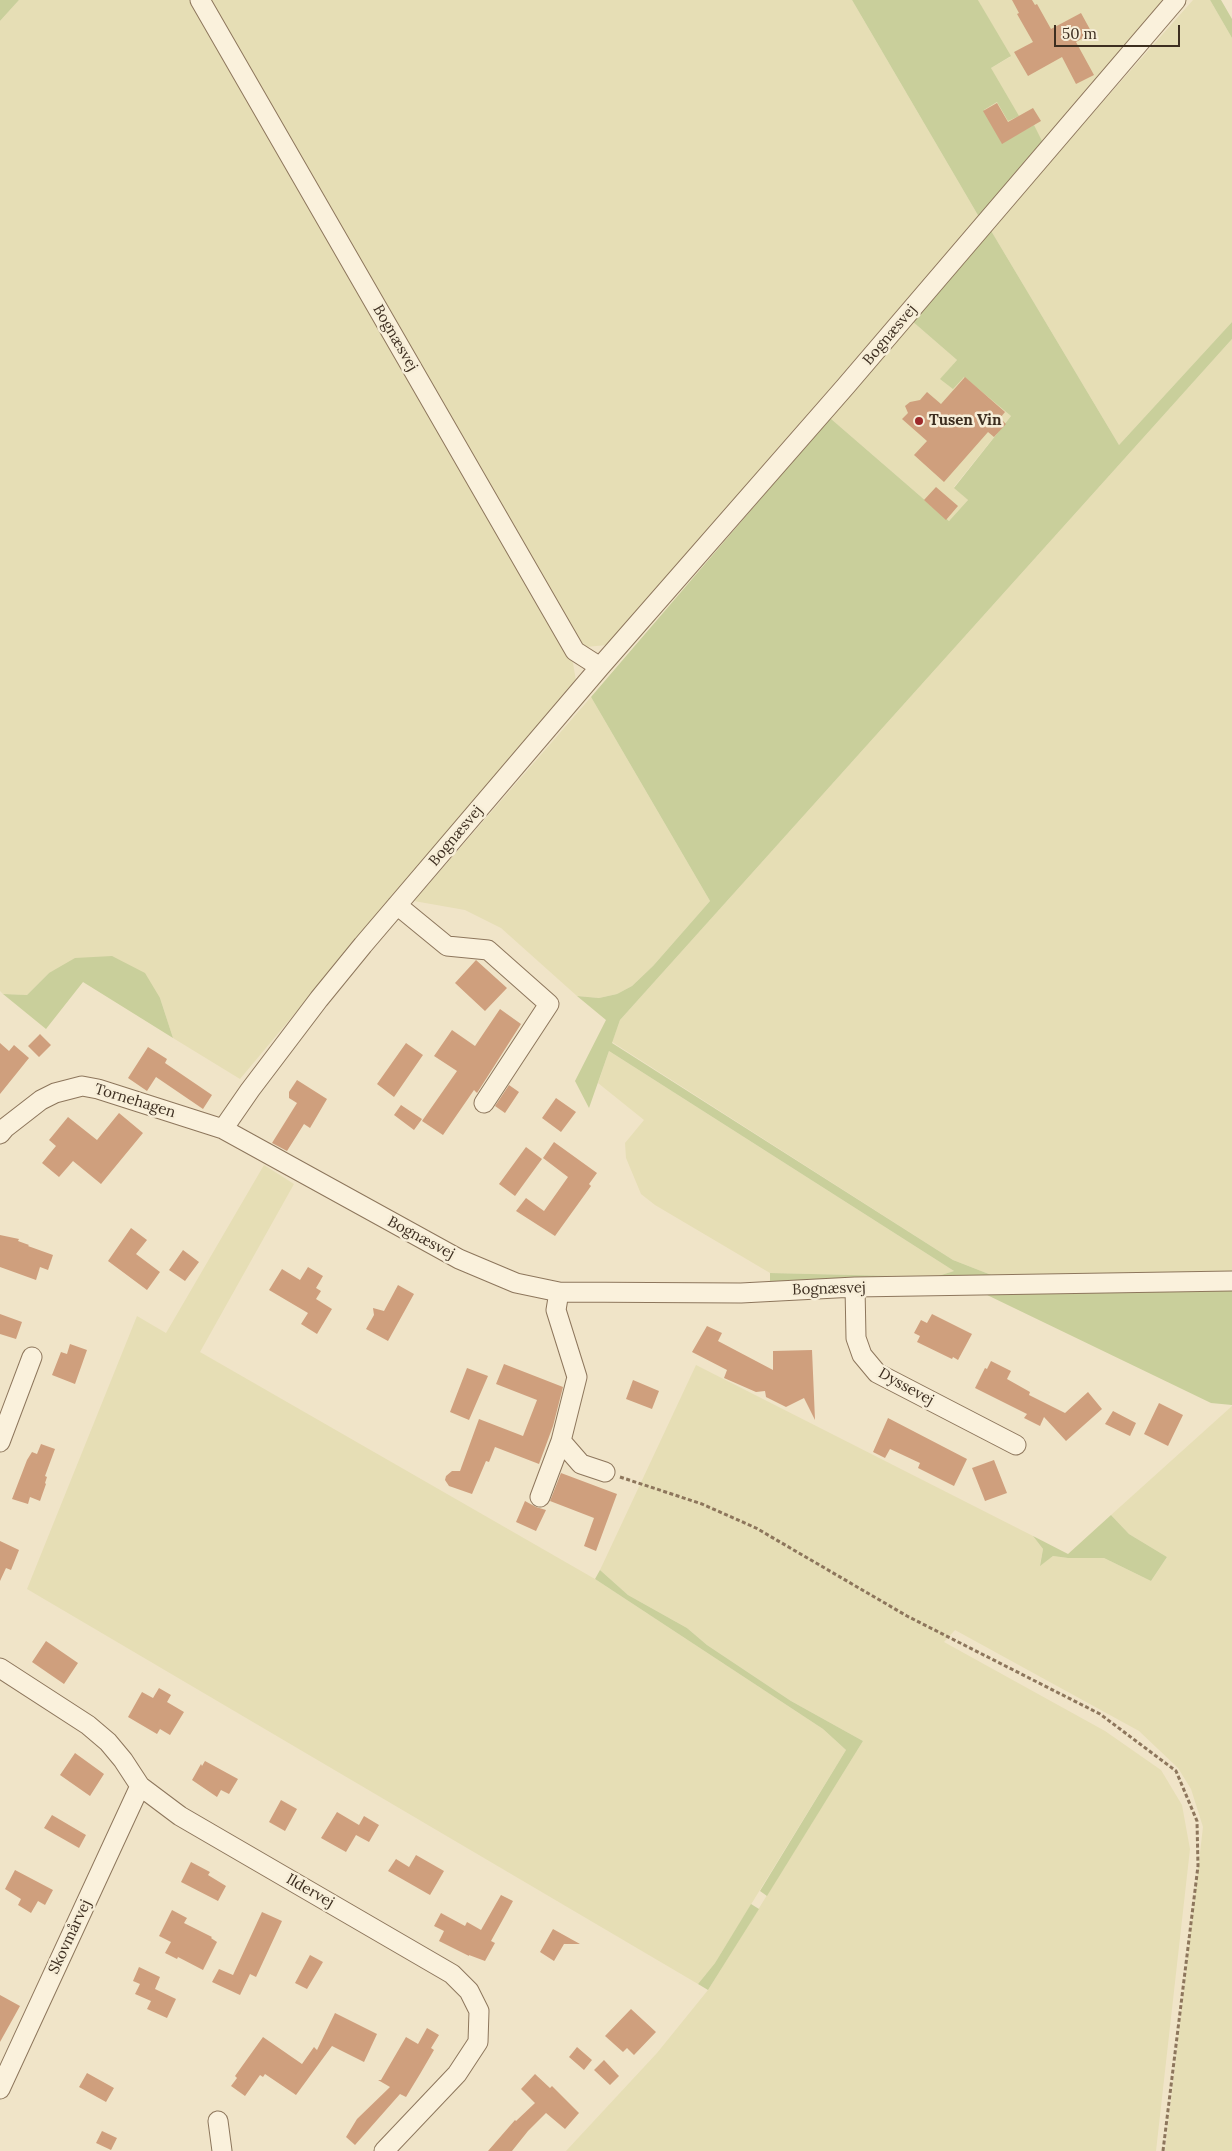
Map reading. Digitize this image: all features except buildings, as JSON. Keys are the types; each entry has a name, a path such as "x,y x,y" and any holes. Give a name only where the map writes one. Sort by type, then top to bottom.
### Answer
{"street":[{"name":"Bognæsvej","path":"200,0 575,651 600,667"},
{"name":"Bognæsvej","path":"1176,0 851,380 600,667 397,905 319,999 250,1090 223,1130 459,1259 516,1283 559,1292 741,1293 855,1287 1232,1281"},
{"path":"397,905 447,946 488,950 549,1004 484,1103"},
{"name":"Tornehagen","path":"2,1127 41,1100 55,1093 82,1086 98,1089 223,1130"},
{"name":"Dyssevej","path":"855,1287 856,1338 862,1355 877,1373 1016,1446"},
{"path":"540,1497 561,1441 577,1377 556,1310 559,1292"},
{"path":"0,1442 32,1357"},
{"path":"561,1441 581,1464 605,1472"},
{"name":"Ildervej","path":"0,1668 88,1725 124,1760 140,1786 180,1816 452,1974 469,1991 479,2012 478,2042 457,2074 384,2151"},
{"name":"Skovmårvej","path":"0,2089 140,1786"},
{"path":"218,2121 222,2151"}],"path":[{"path":"605,1472 702,1504 756,1528 907,1616 1100,1714 1176,1771 1197,1821 1198,1866 1163,2151"}],"shaded area":[{"path":"19,0 194,0 573,663 576,681 240,1079 173,1038 160,998 49,973 27,995 3,994 0,991 0,21"},
{"path":"209,0 852,0 979,217 607,645 586,647 574,637"},
{"path":"978,0 1171,0 1044,145 1002,143 984,110 997,102 991,68 1010,57"},
{"path":"1193,0 1210,0 1232,38 1232,322 1119,445 990,229"},
{"path":"912,321 957,360 941,379 964,376 1011,416 954,487 968,500 949,521 830,418"},
{"path":"1232,339 1232,1272 994,1276 953,1260 612,1042 620,1020"},
{"path":"591,697 710,901 653,966 632,986 617,994 599,998 577,996 501,928 465,910 414,901"},
{"path":"609,1051 954,1271 935,1277 770,1273 655,1205 641,1194 626,1158 625,1143 644,1120 598,1083"},
{"path":"264,1165 294,1184 200,1352 595,1579 823,1729 846,1750 715,1963 698,1984 27,1589 137,1316 166,1333"},
{"path":"696,1365 1033,1536 1043,1549 1040,1565 1053,1556 1104,1558 1151,1581 1167,1557 1129,1534 1111,1515 1232,1406 1232,2151 1165,2151 1203,1827 1191,1789 1178,1768 1139,1731 955,1630 944,1642 1105,1731 1161,1770 1182,1805 1190,1849 1156,2151 566,2151 657,2053 708,1990 863,1741 791,1701 707,1645 687,1628 628,1595 600,1570"}],"green space":[{"path":"0,0 19,0 0,21"},
{"path":"852,0 978,0 1011,56 991,68 1019,116 1008,121 997,102 984,110 1002,143 1034,125 1044,145 979,217"},
{"path":"1210,0 1221,0 1232,19 1232,38"},
{"path":"990,229 1119,445 1232,322 1232,339 620,1020 612,1043 953,1260 994,1276 770,1285 770,1273 935,1277 954,1271 609,1051 589,1108 575,1081 606,1020 577,996 599,998 617,994 632,986 653,966 710,901 591,697 830,418 949,521 968,500 954,488 1011,416 964,377 953,389 940,379 957,360 912,321"},
{"path":"112,956 145,973 160,998 173,1038 83,982 46,1029 3,994 27,995 49,973 75,958"},
{"path":"1232,1290 1232,1405 1211,1403 985,1294"},
{"path":"1111,1515 1129,1534 1167,1557 1151,1581 1104,1558 1053,1556 1040,1566 1043,1549 1033,1536 1068,1554"},
{"path":"600,1570 628,1595 687,1628 707,1645 791,1701 863,1741 767,1896 760,1891 846,1750 823,1729 595,1579"},
{"path":"751,1904 759,1909 708,1990 698,1984 715,1963"}],"place":[{"name":"Tusen Vin","path":"919,421"}]}
